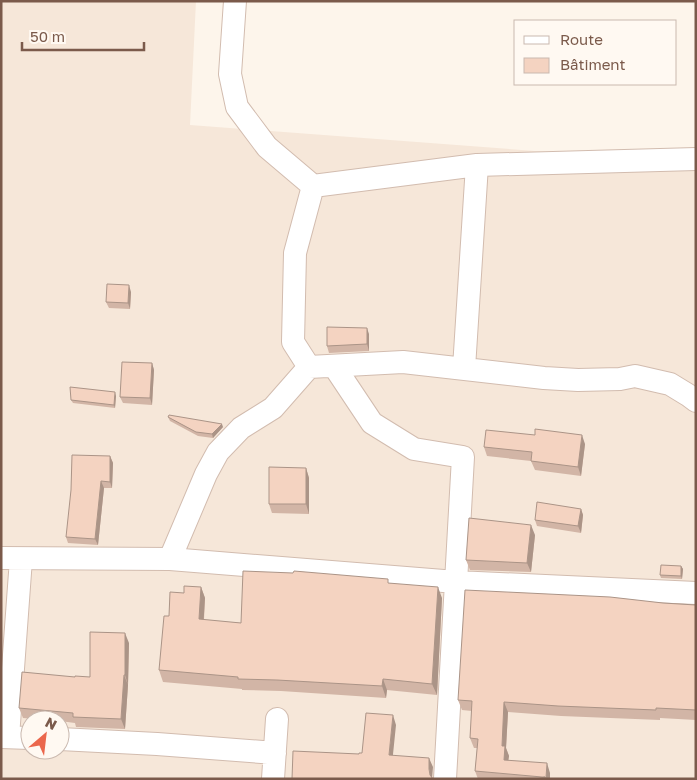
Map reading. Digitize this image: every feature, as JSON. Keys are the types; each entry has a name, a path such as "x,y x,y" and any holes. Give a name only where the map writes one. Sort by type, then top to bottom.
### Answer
{"street":[{"path":"235,1 230,74 237,107 267,147 313,186 477,164 696,159"},
{"path":"464,368 477,164"},
{"path":"309,367 293,342 294,263 313,186"},
{"path":"170,560 206,474 218,452 241,428 273,408 309,367 403,362 544,378 578,380 635,376 670,384 696,401"},
{"path":"334,366 372,423 414,449 463,457 445,779"},
{"path":"20,738 4,737 11,558 170,560 456,582 696,593"},
{"path":"273,779 277,719"},
{"path":"70,740 158,744 275,754"}],"shaded area":[{"path":"1,1 196,1 190,125 696,163 696,779 1,779"}],"building":[{"path":"107,284 129,285 128,303 106,302"},
{"path":"327,327 367,328 367,344 327,346"},
{"path":"122,362 152,363 150,398 120,397"},
{"path":"70,387 115,392 114,405 71,400"},
{"path":"169,415 222,424 212,434 196,432 168,417"},
{"path":"535,429 582,435 578,467 531,461 532,452 484,447 486,430 535,435"},
{"path":"72,455 110,456 110,482 101,481 95,539 66,537 71,490"},
{"path":"269,467 306,468 306,504 269,504"},
{"path":"537,502 581,509 578,526 535,520"},
{"path":"469,518 531,525 527,563 466,560"},
{"path":"661,565 681,566 681,576 660,575"},
{"path":"243,571 293,573 294,571 388,579 388,583 438,587 432,684 383,679 382,686 238,679 238,677 159,670 164,616 169,616 170,592 184,593 184,586 201,587 199,619 241,623"},
{"path":"465,590 610,597 696,605 696,710 558,706 504,702 502,746 505,746 504,760 547,763 546,778 475,771 478,739 470,738 472,701 458,700"},
{"path":"90,632 125,633 125,675 121,719 73,717 73,713 70,713 70,710 19,708 22,672 90,677"},
{"path":"366,713 393,715 389,755 429,758 430,775 433,779 292,779 293,751 362,753"}]}
